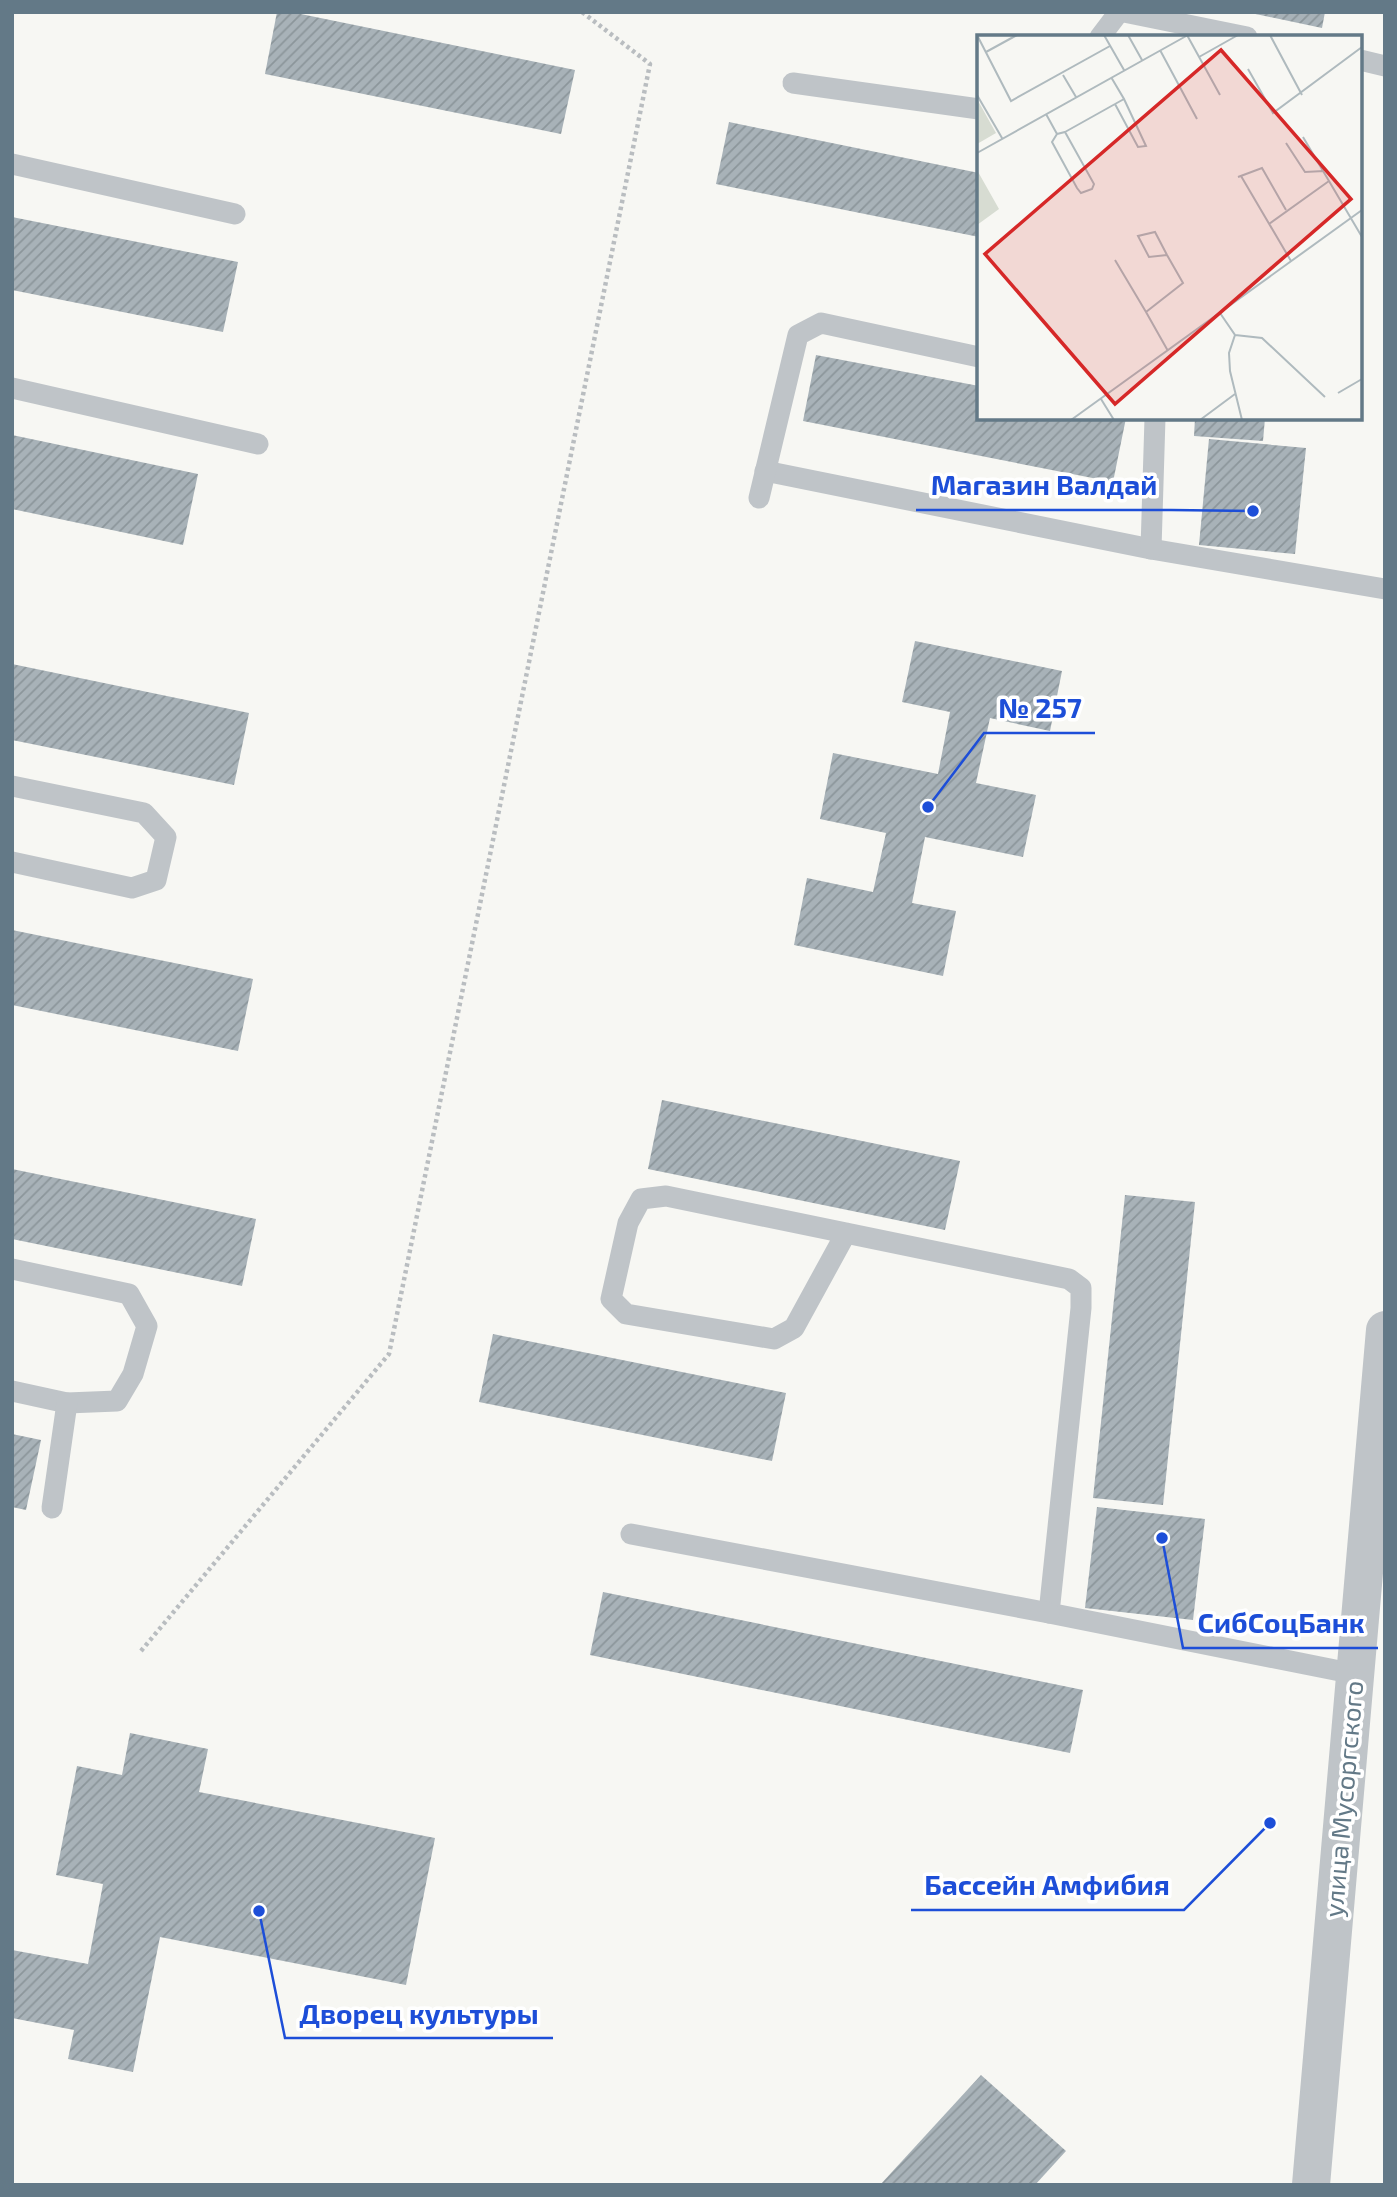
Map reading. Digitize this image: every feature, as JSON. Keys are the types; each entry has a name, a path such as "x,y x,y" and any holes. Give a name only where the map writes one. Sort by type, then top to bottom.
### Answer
{"street":[{"name":"улица Мусоргского","path":"1311,2185 1385,1330"}],"lane":[{"path":"1102,35 1119,12"},
{"path":"1124,12 1197,32 1227,35"},
{"path":"1362,60 1385,66"},
{"path":"793,83 977,109"},
{"path":"12,164 235,214"},
{"path":"759,498 798,335 821,323 977,357"},
{"path":"12,388 258,444"},
{"path":"1151,549 1155,420"},
{"path":"765,471 1151,549 1385,589"},
{"path":"12,786 144,814 166,837 156,880 132,888 12,862"},
{"path":"846,1233 794,1328 774,1339 626,1314 611,1298 628,1223 641,1199 666,1196 846,1233 1069,1279 1081,1288 1081,1308 1049,1613"},
{"path":"12,1269 129,1294 147,1326 133,1374 117,1401 67,1403 12,1391"},
{"path":"52,1508 67,1403"},
{"path":"631,1534 1355,1674"}],"path":[{"path":"141,1651 388,1354 650,64 582,12"}],"building":[{"path":"277,12 291,12 575,70 561,134 265,74"},
{"path":"1246,12 1325,12 1322,28"},
{"path":"729,122 977,173 977,237 716,184"},
{"path":"12,217 238,262 223,332 12,290"},
{"path":"816,355 977,386 977,420 1126,420 1113,482 803,421"},
{"path":"1195,420 1265,420 1263,441 1194,436"},
{"path":"12,435 198,474 183,545 12,509"},
{"path":"1209,439 1306,448 1295,554 1199,545"},
{"path":"915,641 1062,671 1050,731 990,718 976,783 1036,795 1023,857 925,837 912,903 956,911 943,976 794,945 807,878 873,892 886,833 820,819 833,753 938,774 950,712 902,702"},
{"path":"12,664 249,713 234,785 12,740"},
{"path":"12,930 253,979 238,1051 12,1005"},
{"path":"662,1100 960,1161 945,1230 648,1169"},
{"path":"12,1169 256,1219 242,1286 12,1239"},
{"path":"1125,1195 1195,1202 1163,1505 1093,1498"},
{"path":"493,1334 786,1393 772,1461 479,1402"},
{"path":"12,1434 41,1440 26,1510 12,1507"},
{"path":"1097,1507 1205,1519 1193,1620 1085,1608"},
{"path":"603,1592 1083,1690 1070,1753 590,1655"},
{"path":"130,1733 208,1749 199,1792 435,1838 406,1985 160,1937 133,2072 68,2059 74,2030 12,2018 12,1950 88,1964 103,1884 56,1875 77,1766 122,1775"},
{"path":"981,2075 1066,2151 1035,2185 880,2185"}],"place":[{"name":"Магазин Валдай","path":"1253,511"},
{"name":"№ 257","path":"928,807"},
{"name":"СибСоцБанк","path":"1162,1538"},
{"name":"Бассейн Амфибия","path":"1270,1823"},
{"name":"Дворец культуры","path":"259,1911"}]}
